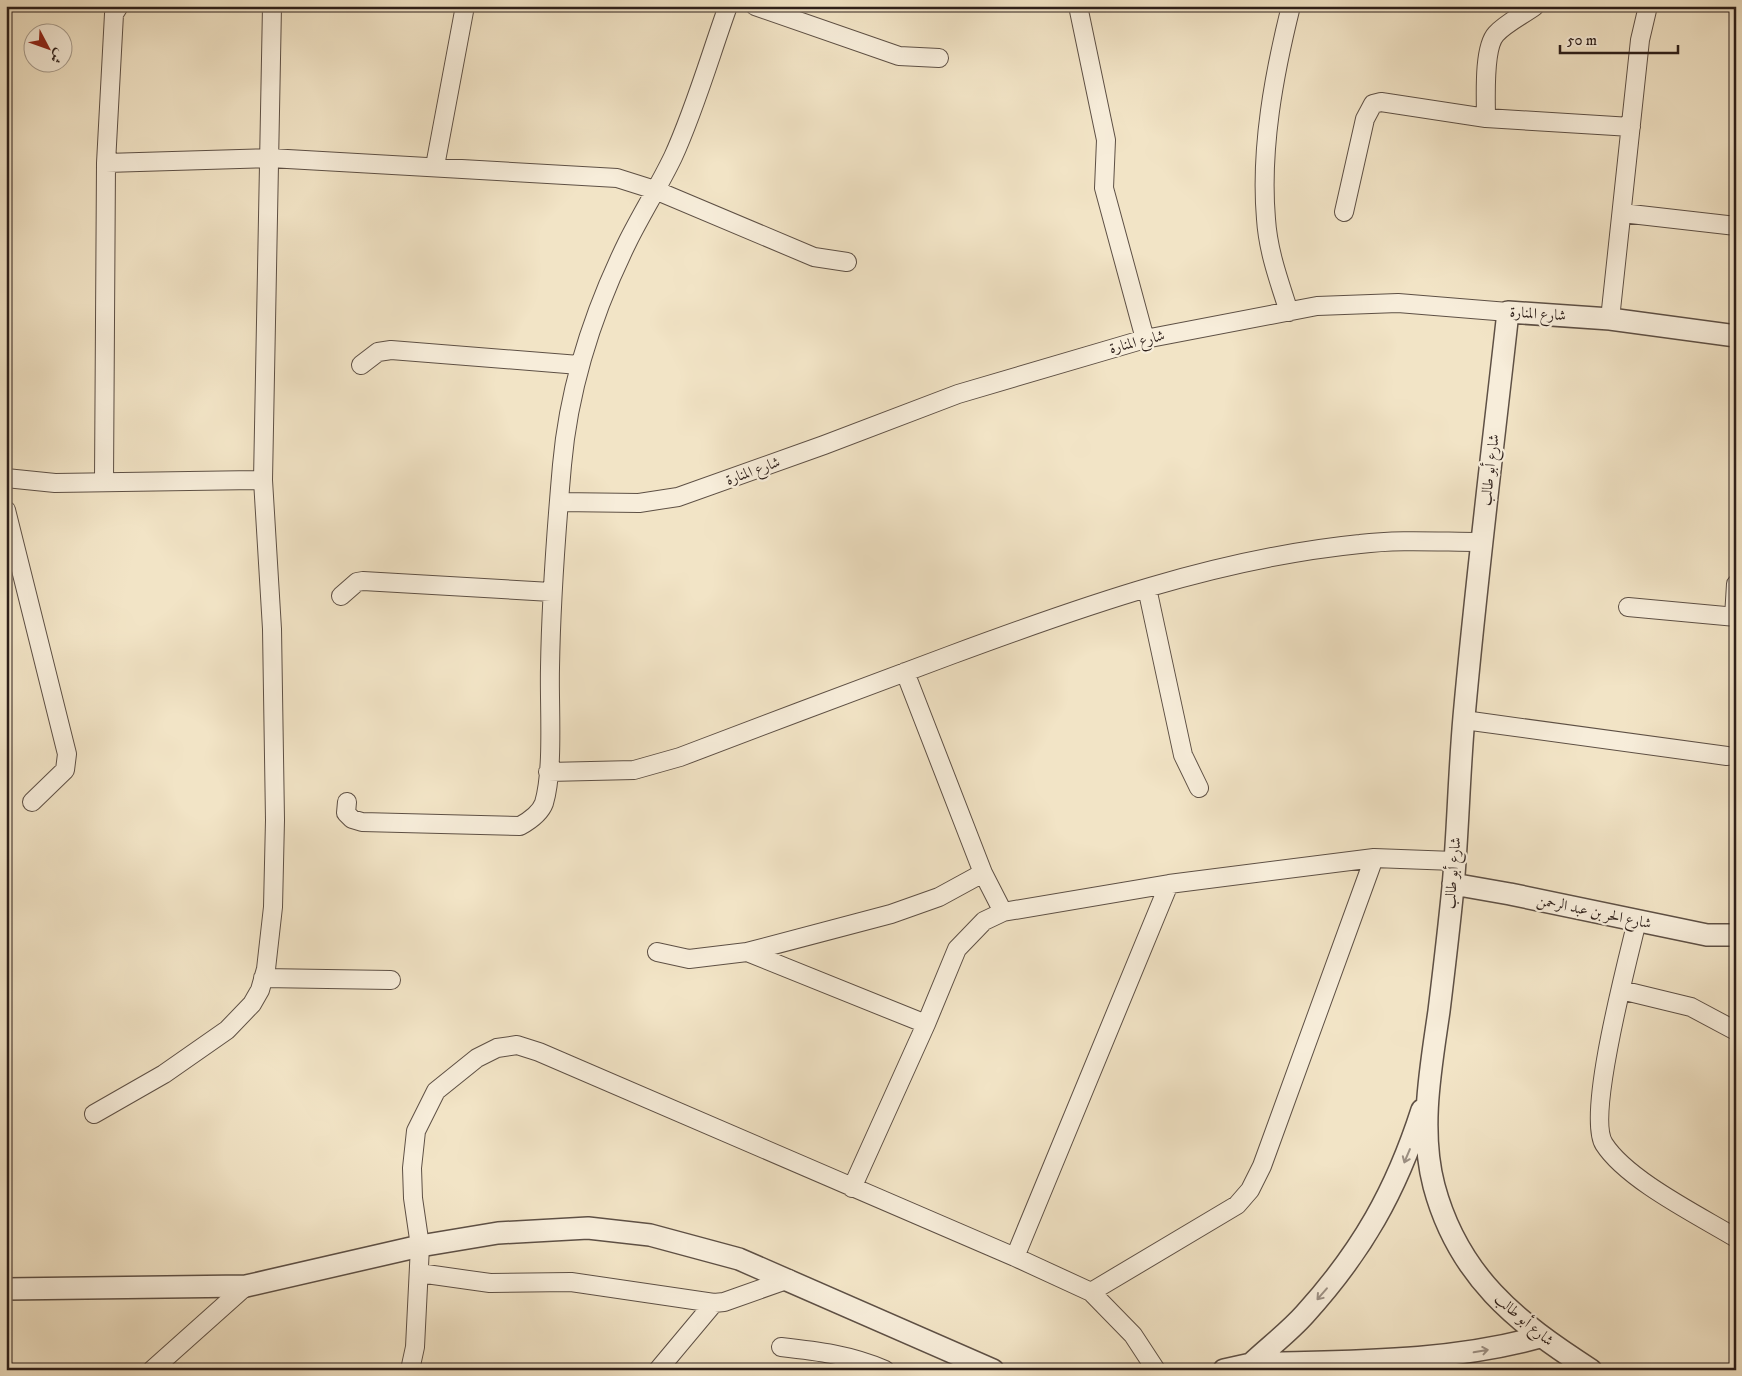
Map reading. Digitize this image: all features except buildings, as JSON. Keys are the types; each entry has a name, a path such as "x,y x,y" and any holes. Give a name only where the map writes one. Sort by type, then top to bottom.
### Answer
{"street":[{"path":"104,481 106,163 114,14 119,6"},
{"path":"94,1114 164,1074 227,1030 252,1004 264,978 273,907 275,820 272,629 263,480 272,6"},
{"path":"435,166 466,6"},
{"path":"346,802 346,812 352,819 362,822 520,826 533,818 543,804 548,772 551,592 568,415 579,365 601,299 685,127 728,6"},
{"path":"755,6 899,56 939,58"},
{"path":"1078,6 1106,140 1104,188 1145,338"},
{"path":"1289,312 1271,252 1264,194 1271,111 1292,6"},
{"path":"1486,118 1488,53 1492,41 1496,34 1535,6"},
{"path":"1610,319 1640,40 1648,6"},
{"path":"1344,212 1365,120 1373,104 1381,102 1486,118 1632,127"},
{"path":"106,163 270,158 435,166 617,178 655,190 814,257 847,262"},
{"path":"1622,213 1736,226"},
{"name":"شارع المنارة","path":"559,502 639,503 678,497 824,445 958,394 1145,338 1318,306 1398,303 1610,319 1736,336"},
{"name":"شارع أبو طالب","path":"1508,312 1464,720 1453,884 1428,1093 1428,1140 1433,1184 1450,1228 1472,1269 1502,1305 1540,1337 1591,1370"},
{"path":"361,365 378,352 391,350 579,365"},
{"path":"6,478 55,483 263,480"},
{"path":"6,510 68,754 65,770 32,802"},
{"path":"548,772 634,770 680,756 1049,619 1147,588 1257,560 1389,541 1482,542"},
{"path":"341,596 357,582 363,581 551,592"},
{"path":"1628,607 1735,617 1736,584"},
{"path":"1147,588 1183,755 1199,788"},
{"path":"905,672 983,872 1003,912"},
{"path":"1464,720 1726,756"},
{"path":"1091,1292 1237,1205 1250,1190 1271,1142 1374,858"},
{"path":"852,1188 926,1024 956,949 984,921 1003,912 1169,884 1374,858 1454,861"},
{"path":"657,952 689,959 747,952 891,914 939,897 983,872"},
{"path":"1015,1257 1169,884"},
{"name":"شارع الحر بن عبد الرحمن","path":"1453,884 1707,935 1736,935"},
{"path":"1637,921 1600,1089 1602,1142 1613,1156 1637,1176 1680,1205 1736,1238"},
{"path":"747,952 926,1024"},
{"path":"264,978 391,980"},
{"path":"1621,990 1691,1007 1736,1031"},
{"path":"410,1370 415,1347 420,1246 413,1198 412,1168 416,1131 436,1091 477,1058 497,1048 517,1045 539,1052 1015,1257 1091,1292 1133,1335 1156,1370"},
{"path":"1252,1364 1304,1316 1346,1266 1381,1212 1408,1154 1428,1093"},
{"path":"6,1289 246,1286 420,1246 498,1232 588,1228 650,1235 739,1259 993,1370"},
{"path":"419,1273 490,1282 571,1282 714,1303 724,1302 789,1280"},
{"path":"152,1370 246,1286"},
{"path":"658,1370 714,1303"},
{"path":"1224,1370 1252,1364 1317,1366 1434,1363 1540,1337"},
{"path":"781,1348 826,1352 861,1359 885,1370"}]}
